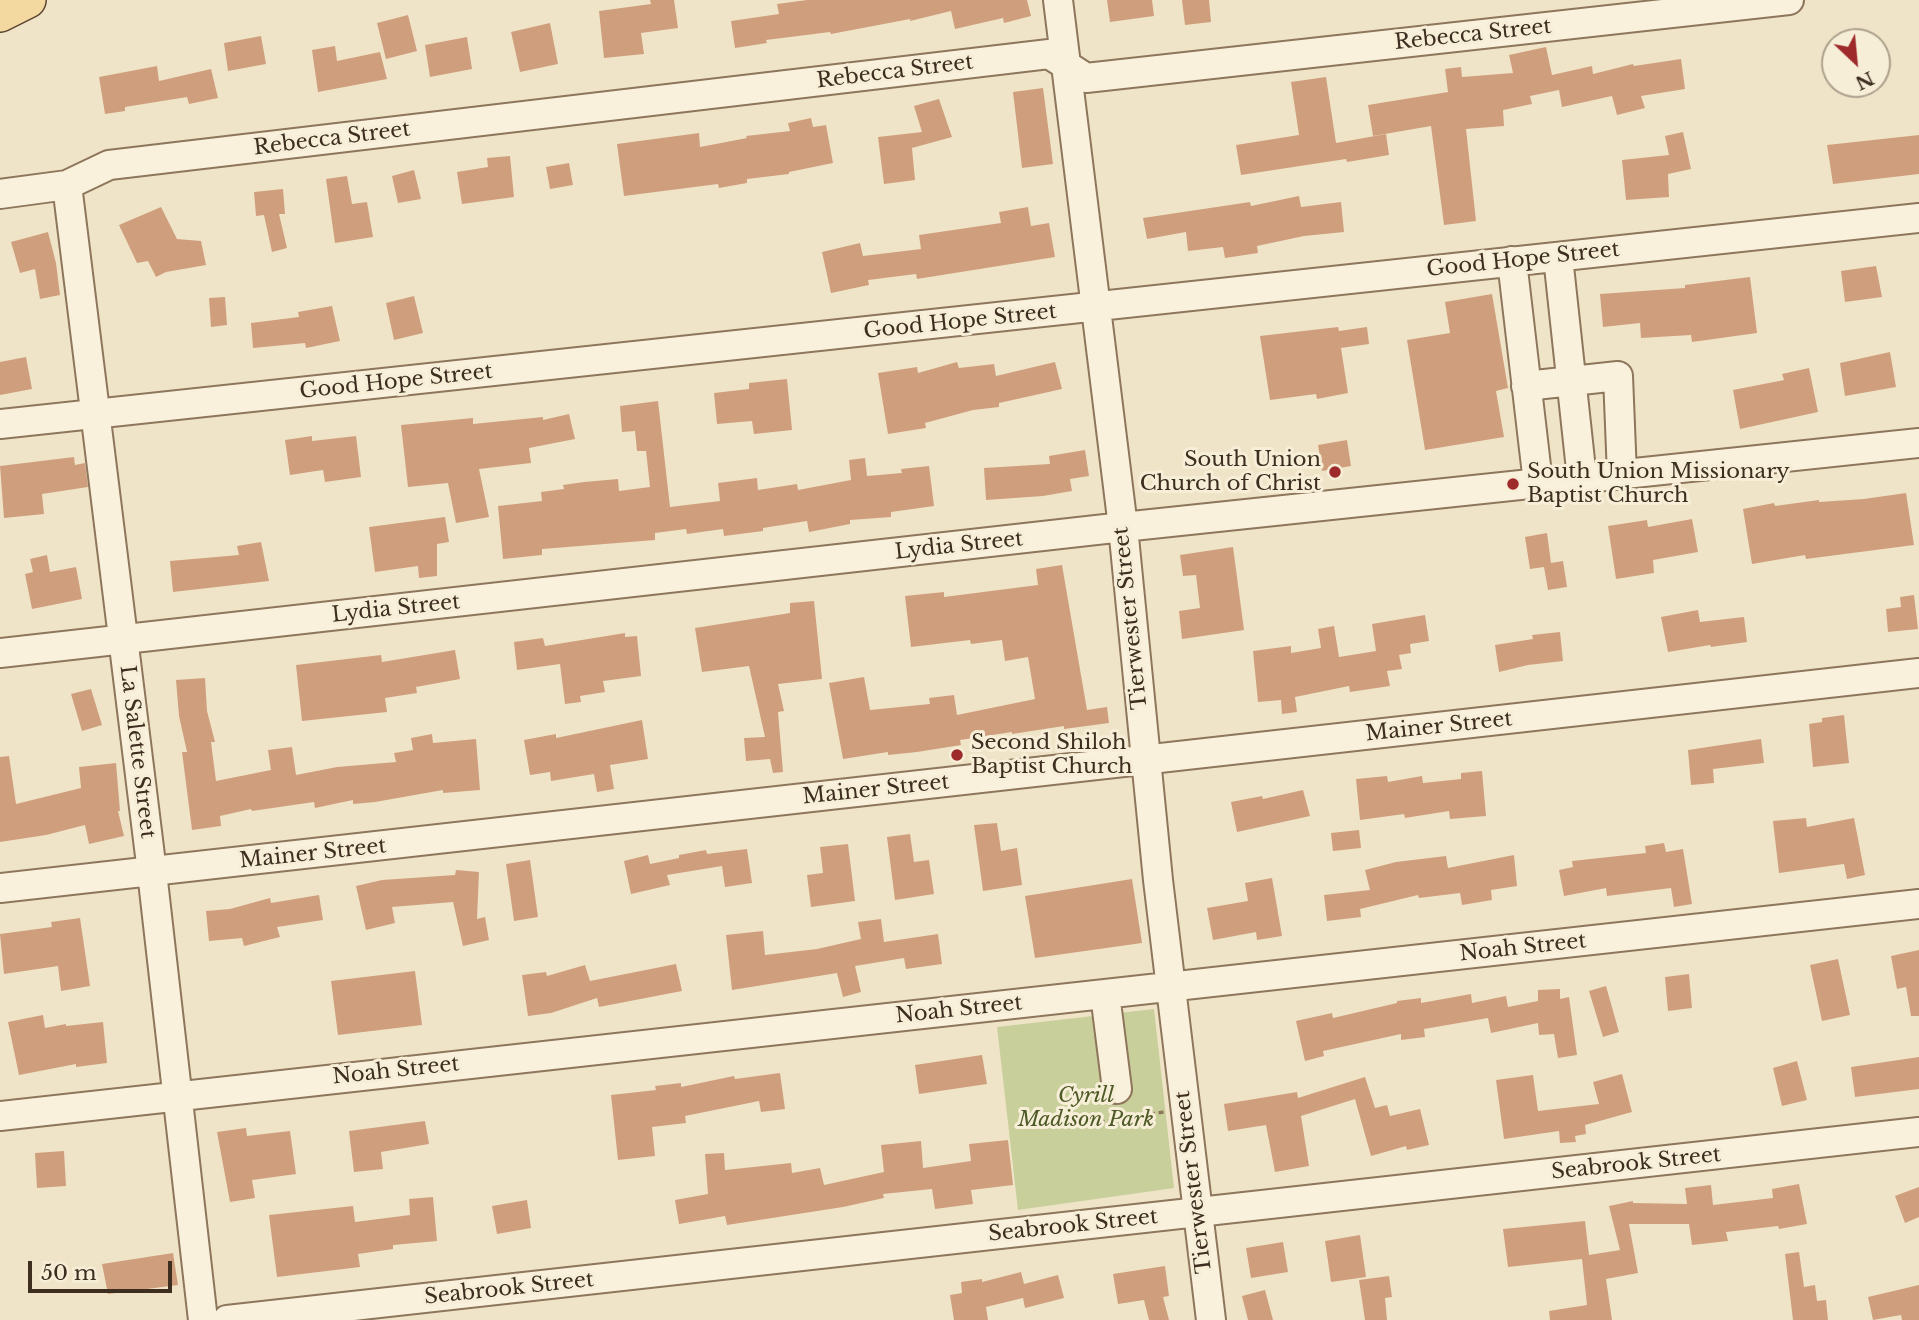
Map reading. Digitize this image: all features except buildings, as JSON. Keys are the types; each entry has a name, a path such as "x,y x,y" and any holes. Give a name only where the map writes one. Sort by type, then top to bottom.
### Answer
{"main road":[{"path":"0,14 28,0"}],"street":[{"name":"Tierwester Street","path":"1058,0 1123,527 1146,759 1211,1320"},
{"name":"Rebecca Street","path":"0,194 67,184 109,165 1049,54 1086,78 1789,0"},
{"name":"La Salette Street","path":"67,184 93,414 152,872 203,1320"},
{"name":"Good Hope Street","path":"0,424 1919,218"},
{"path":"1558,257 1582,479"},
{"path":"1512,261 1538,483"},
{"path":"1526,386 1618,376 1622,475"},
{"name":"Lydia Street","path":"0,653 1123,527 1919,443"},
{"name":"Mainer Street","path":"0,888 1919,673"},
{"name":"Noah Street","path":"0,1116 1919,904"},
{"path":"1105,994 1117,1089"},
{"name":"Seabrook Street","path":"227,1320 1919,1132"}],"path":[{"path":"1083,1125 1185,1109"}],"green space":[{"name":"Cyrill Madison Park","path":"1154,1009 1174,1188 1018,1210 997,1027"}],"place":[{"name":"South Union Church of Christ","path":"1335,472"},
{"name":"South Union Missionary Baptist Church","path":"1513,484"},
{"name":"Second Shiloh Baptist Church","path":"957,755"}]}
